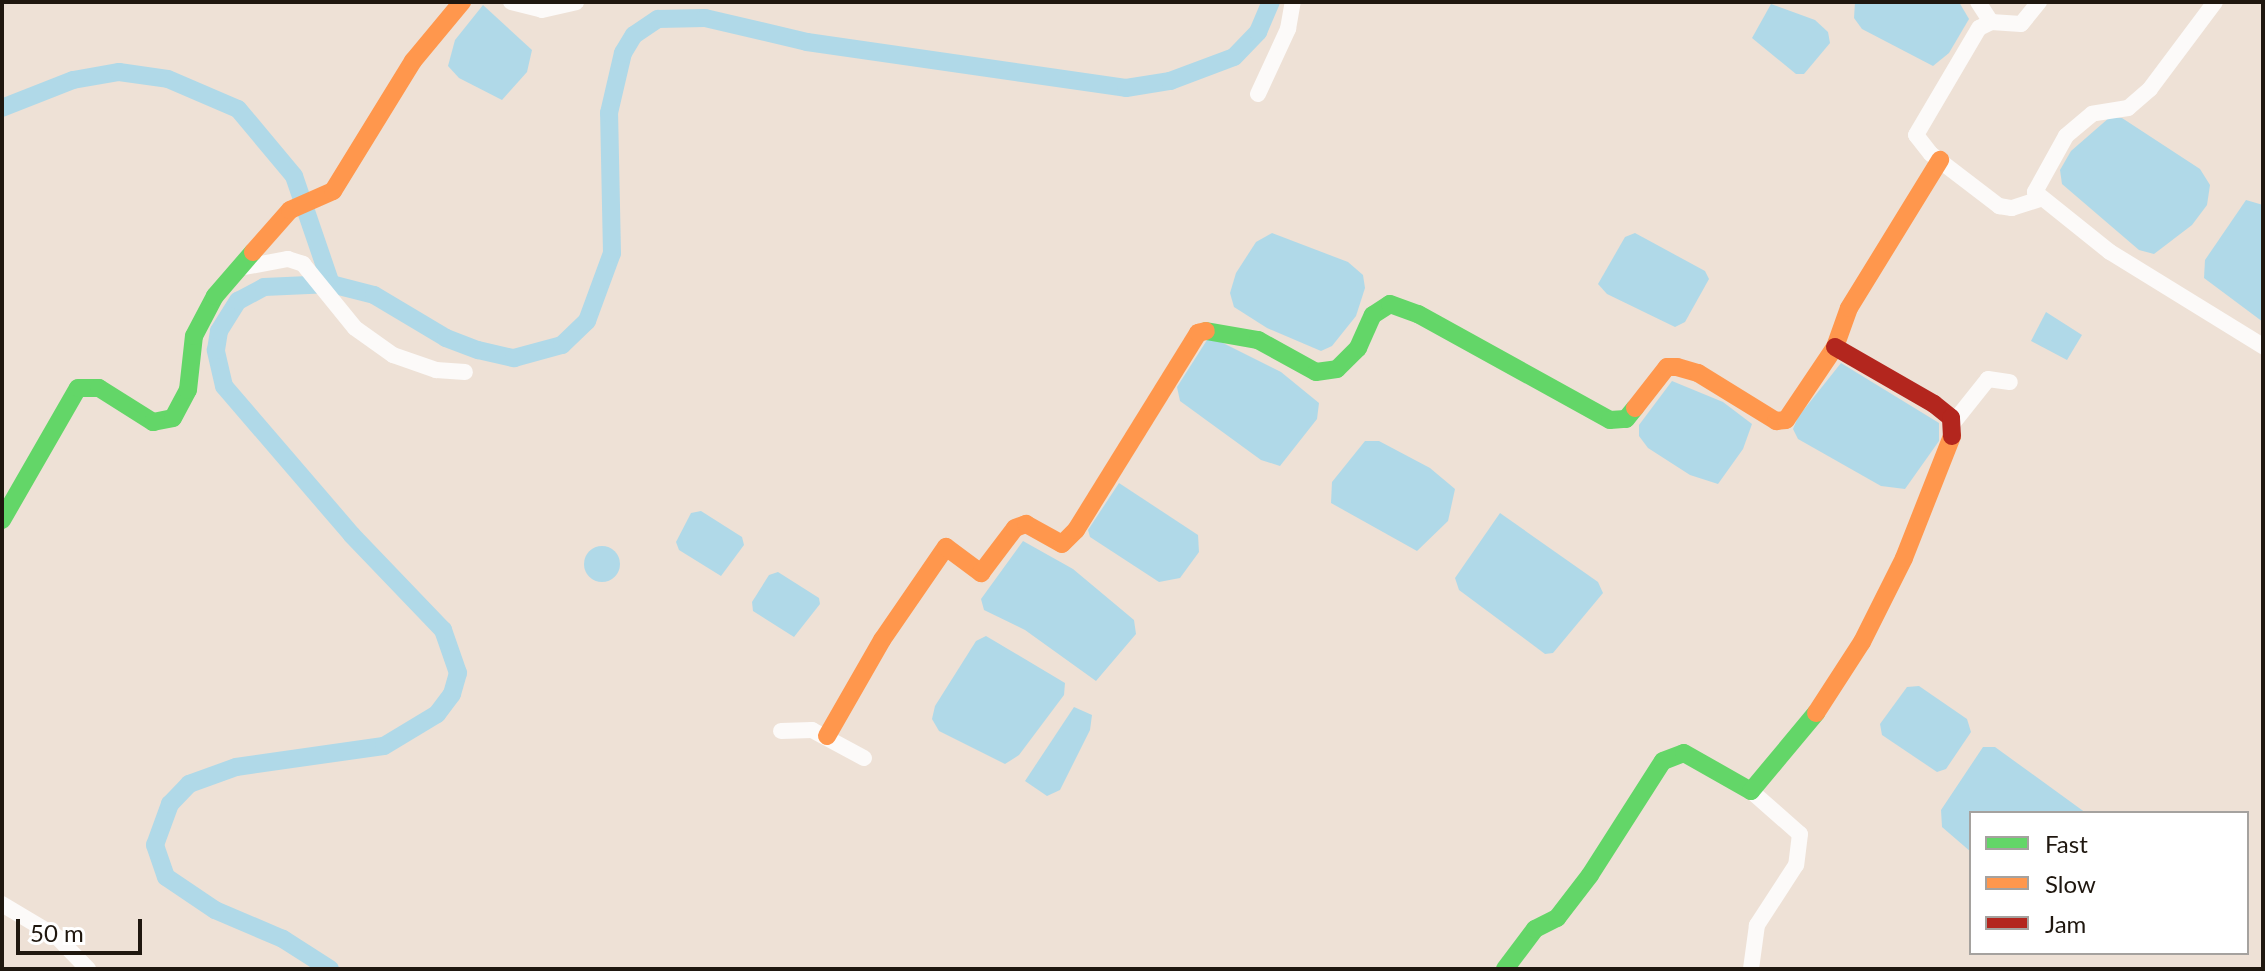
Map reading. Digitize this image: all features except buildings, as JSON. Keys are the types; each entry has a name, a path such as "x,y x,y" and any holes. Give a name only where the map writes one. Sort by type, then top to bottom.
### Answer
{"street":[{"path":"2,520 78,388 99,388 153,422 173,418 188,390 201,317 239,268 296,208 333,191 413,61 462,2"},
{"path":"511,2 542,10 576,2"},
{"path":"1258,94 1288,29 1293,2"},
{"path":"1978,2 1991,22"},
{"path":"2039,2 2021,24 1991,22 1979,28 1918,124 1920,143 1999,206 2012,208 2040,199"},
{"path":"2215,2 2150,89 2128,108 2092,114 2066,136 2036,183 2040,199 2110,252 2263,346"},
{"path":"827,736 882,640 946,547 981,573 1015,528 1026,524 1062,544 1076,530 1198,333 1215,329 1232,333 1258,340 1316,372 1337,369 1358,348 1373,315 1390,304 1418,314 1610,420 1626,419 1667,367 1677,367 1698,373 1776,421 1786,420 1835,347 1849,308 1940,160"},
{"path":"239,268 288,259 314,273 355,328 393,355 436,370 465,372"},
{"path":"1835,347 1934,404 1953,423"},
{"path":"1751,791 1827,699 1862,642 1904,558 1951,444 1953,423 1988,379 2010,382"},
{"path":"781,731 799,726 827,736 864,758"},
{"path":"1505,969 1535,929 1557,918 1674,754 1698,760 1751,791 1800,834 1796,865 1757,925 1751,969"},
{"path":"2,904 57,937 88,969"}],"water":[{"path":"1855,2 1959,2 1969,19 1949,53 1933,66 1862,29 1854,18"},
{"path":"1771,4 1815,20 1828,32 1830,43 1804,74 1796,74 1752,38"},
{"path":"483,5 532,50 527,72 502,100 459,78 448,66 455,40"},
{"path":"2110,117 2122,118 2200,169 2210,185 2207,205 2192,225 2154,254 2139,250 2062,184 2060,170 2071,151"},
{"path":"2246,200 2263,205 2263,322 2204,278 2205,260"},
{"path":"1272,233 1348,262 1363,275 1365,288 1356,316 1332,346 1321,351 1267,328 1234,307 1230,293 1236,273 1256,242"},
{"path":"1635,233 1705,271 1709,279 1685,322 1675,327 1607,294 1598,284 1625,237"},
{"path":"2046,312 2082,335 2067,360 2031,341"},
{"path":"1207,340 1217,340 1281,372 1319,403 1317,419 1280,466 1261,460 1180,401 1177,387"},
{"path":"1841,363 1939,423 1939,441 1905,489 1881,486 1798,439 1793,429 1798,417"},
{"path":"1672,381 1723,402 1752,424 1743,449 1718,484 1690,475 1648,448 1639,436 1639,425"},
{"path":"1365,441 1379,441 1430,468 1455,489 1448,521 1417,551 1331,503 1332,482"},
{"path":"1119,483 1198,535 1199,552 1180,578 1159,582 1090,537 1088,530"},
{"path":"701,511 742,537 744,545 721,576 679,550 676,542 691,513"},
{"path":"1500,513 1598,582 1603,593 1553,653 1545,654 1459,590 1455,578"},
{"path":"1023,541 1073,569 1134,620 1136,634 1096,681 1025,630 984,610 981,599"},
{"path":"602,546 615,551 620,564 615,577 602,582 589,577 584,564 589,551"},
{"path":"778,572 819,598 820,604 794,637 753,611 752,602 769,575"},
{"path":"986,636 1065,683 1064,695 1019,755 1005,764 939,731 932,719 935,706 976,641"},
{"path":"1919,686 1967,719 1971,732 1946,769 1937,772 1882,735 1880,724 1907,687"},
{"path":"1074,707 1092,715 1090,730 1060,790 1047,796 1025,781"},
{"path":"1983,747 1995,747 2083,811 1969,811 1969,850 1942,827 1941,810"}],"waterway":[{"path":"330,969 283,939 215,910 166,877 155,845 170,804 189,784 236,767 384,746 437,714 452,694 458,673 443,630 352,535 224,386 216,350 219,331 238,301 264,287 331,284 374,295 446,338 478,350 514,358 562,345 587,321 612,253 609,113 623,53 634,35 658,19 705,18 807,42 1126,88 1170,81 1234,57 1258,32 1271,2"},
{"path":"2,108 73,80 119,72 168,79 238,109 294,176 331,284"}],"traffic: fast":[{"path":"2,520 78,388 99,388 153,422 173,418 188,390 194,336 215,296 253,252"},
{"path":"1206,331 1258,340 1316,372 1337,369 1358,348 1373,315 1390,304 1418,314 1610,420 1626,419 1635,408"},
{"path":"1505,969 1535,929 1557,918 1590,875 1663,761 1684,753 1751,791 1816,713"}],"traffic: slow":[{"path":"253,252 290,210 333,191 413,61 462,2"},
{"path":"1635,408 1667,367 1677,367 1698,373 1776,421 1786,420 1835,347 1849,308 1940,160"},
{"path":"827,736 882,640 946,547 981,573 1015,528 1026,524 1062,544 1076,530 1198,333 1206,331"},
{"path":"1816,713 1862,642 1904,558 1952,436"}],"traffic: jam":[{"path":"1835,347 1934,404 1951,418 1952,436"}]}
